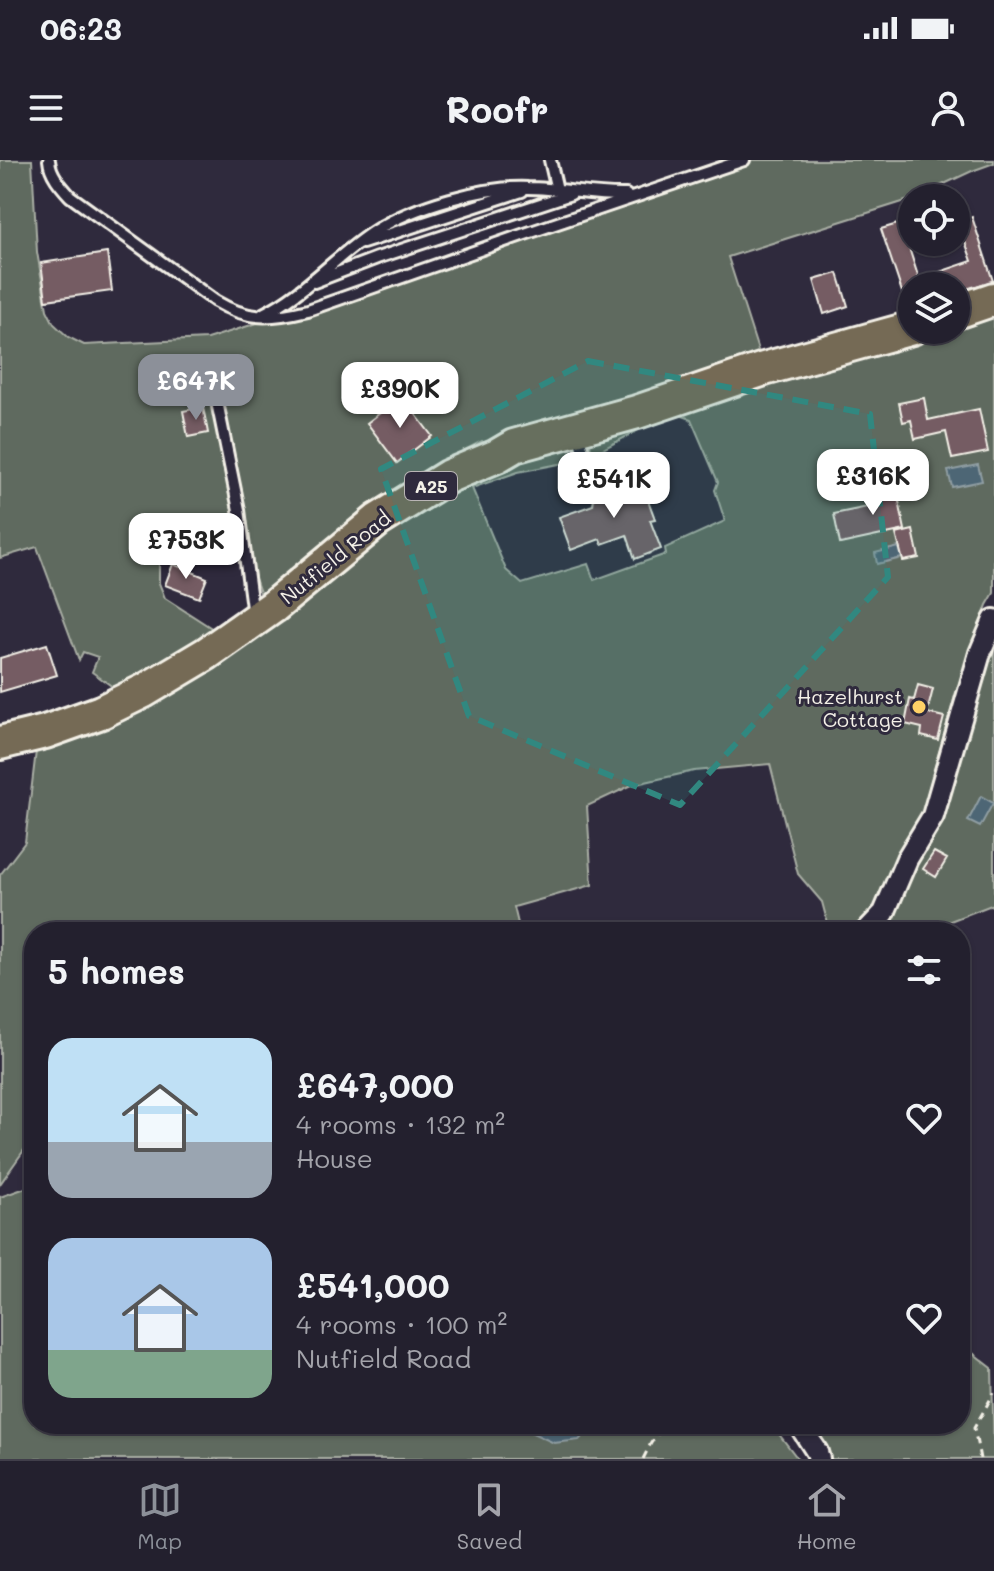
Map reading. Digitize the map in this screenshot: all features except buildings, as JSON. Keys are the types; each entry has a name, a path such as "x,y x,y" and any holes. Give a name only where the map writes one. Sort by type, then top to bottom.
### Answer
{"main road":[{"path":"970,307 994,299"},
{"name":"Nutfield Road","path":"0,743 45,732 101,712 144,691 254,621 378,520 449,476 514,446 637,412 764,369 898,332"}],"street":[{"path":"875,922 884,913 907,859 933,816 980,653 994,620"},
{"path":"805,1434 819,1459"}],"lane":[{"path":"49,160 49,167 70,196 215,301 230,310 258,317 284,316 308,310 744,160"},
{"path":"550,160 557,190"},
{"path":"258,317 280,306 350,247 385,224 418,210 508,187 616,196 639,195"},
{"path":"308,284 578,191"},
{"path":"214,387 239,510 254,621"},
{"path":"577,429 591,471"}],"path":[{"path":"980,1459 974,1428 994,1393"},
{"path":"643,1459 658,1434"}],"highlighted area":[{"path":"588,361 870,414 888,577 680,805 469,716 381,469"}],"green space":[{"path":"0,160 32,160 37,252 47,310 54,324 68,337 84,345 207,339 396,279 745,160 994,160 994,163 944,184 898,184 898,203 728,257 764,369 497,456 482,441 422,472 422,484 262,598 242,542 229,537 207,537 169,548 159,562 159,583 165,598 213,629 151,669 113,687 92,672 98,657 83,652 79,660 37,547 0,558"},
{"path":"994,309 994,593 956,692 921,817 878,905 863,922 827,922 822,902 798,874 770,764 694,771 632,785 587,806 592,885 514,907 518,922 24,922 24,1150 0,1184 0,875 25,842 37,743 345,561 454,483 568,445 580,460 518,472 472,488 506,570 522,584 588,564 594,580 666,554 665,548 725,521 715,490 718,482 691,419 672,412 592,455 589,437 898,340 898,344 970,344 970,317"},
{"path":"994,642 994,904 948,922 889,922 895,916 905,879 936,830 947,804 981,674"},
{"path":"24,1189 24,1434 779,1434 798,1459 0,1459 0,1197"},
{"path":"970,1351 992,1368 994,1459 829,1459 820,1434 970,1434"}],"water":[{"path":"978,465 982,481 952,487 948,471"},
{"path":"899,547 902,558 877,564 875,553"},
{"path":"981,796 993,803 980,827 968,821"},
{"path":"535,1434 585,1434 579,1440 554,1443"}],"place":[{"name":"Hazelhurst Cottage","path":"919,707"}]}
